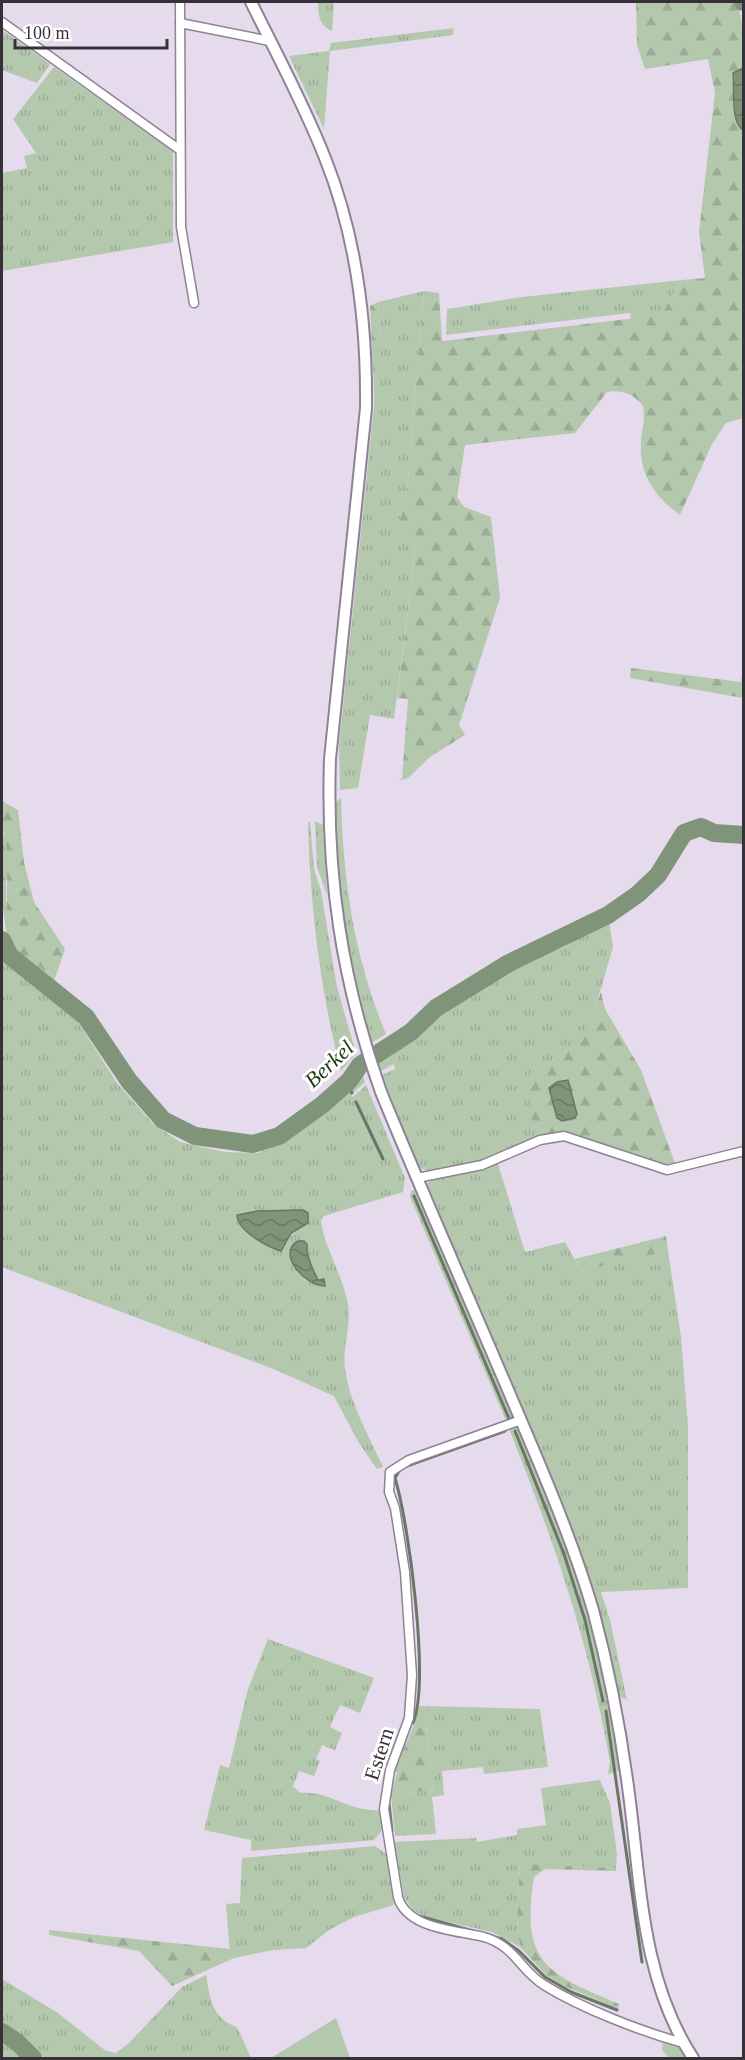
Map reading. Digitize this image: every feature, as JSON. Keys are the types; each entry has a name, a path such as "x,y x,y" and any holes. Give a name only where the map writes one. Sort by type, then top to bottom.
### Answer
{"street":[{"path":"180,2 181,227 194,303"},
{"path":"251,2 326,159 357,270 365,340 366,408 330,759 329,796 330,857 336,917 360,1032 381,1092 567,1531 602,1645 625,1765 643,1908 656,1982 669,2016 693,2058"},
{"path":"2,22 180,150"},
{"path":"180,23 270,41"},
{"path":"417,1178 482,1165 540,1140 564,1136 667,1170 744,1151"},
{"name":"Estern","path":"521,1420 409,1460 390,1472 389,1492 395,1508 405,1572 412,1675 409,1718 388,1779 384,1809 400,1907 416,1919 486,1938 502,1945 542,1984 569,1998 683,2043"}],"green space":[{"path":"318,2 334,2 332,31 322,23"},
{"path":"636,2 737,2 743,35 743,68 733,73 734,111 739,125 744,130 743,418 726,423 712,444 680,515 657,493 646,475 641,455 643,406 627,393 607,392 575,433 465,445 457,497 464,507 491,517 500,598 459,725 465,735 430,757 408,778 398,781 402,778 408,699 397,698 417,539 396,534 407,491 424,291 439,293 442,341 661,315 682,280 705,278 699,232 715,93 708,59 645,69 637,45"},
{"path":"454,28 453,35 330,51 324,129 289,56 329,51 331,43"},
{"path":"2,30 50,64 37,83 2,70"},
{"path":"54,67 173,151 173,242 2,271 2,173 27,168 24,156 36,153 13,119"},
{"path":"682,280 661,315 631,319 630,313 446,335 447,309 522,297"},
{"path":"424,291 407,491 396,534 417,539 394,719 370,715 358,788 340,790 339,745 381,338 378,302"},
{"path":"378,302 381,338 375,409 370,306"},
{"path":"743,666 743,698 630,678 631,668 741,682"},
{"path":"341,798 344,859 352,918 366,976 386,1034 371,1043 355,984 340,895 334,804"},
{"path":"2,801 18,810 24,862 34,902 65,949 55,978 17,950 10,935 7,888 8,869 12,864 4,833"},
{"path":"315,821 323,825 327,895 317,867"},
{"path":"308,822 310,822 314,869 321,891 337,987 356,1054 341,1071 327,1010 317,948"},
{"path":"2,833 7,842 12,864 6,882 6,900 13,940 17,950 55,978 53,984 17,957 9,941 4,912"},
{"path":"609,920 613,947 590,1026 582,1041 530,1075 540,1138 460,1167 429,1170 418,1167 382,1075 395,1069 394,1064 381,1071 377,1060 427,1029 443,1009 520,963 538,954 562,948"},
{"path":"2,949 6,957 23,974 73,1014 117,1083 153,1124 180,1142 225,1152 259,1153 266,1147 280,1142 326,1109 351,1088 361,1070 365,1082 351,1095 353,1097 366,1085 405,1178 403,1192 324,1216 321,1221 349,1308 344,1359 347,1381 360,1419 383,1467 377,1469 359,1443 334,1396 276,1370 2,1267"},
{"path":"601,992 605,1009 641,1070 676,1166 668,1168 565,1133 540,1138 530,1115 530,1075 582,1041"},
{"path":"498,1164 525,1252 565,1242 581,1271 668,1251 681,1337 688,1427 688,1588 601,1592 610,1620 627,1700 618,1695 600,1620 426,1185 432,1179"},
{"path":"416,1189 514,1416 507,1423 410,1197 411,1191"},
{"path":"666,1236 668,1251 581,1271 575,1259"},
{"path":"519,1427 567,1547 591,1621 621,1770 608,1774 610,1762 581,1633 541,1511 509,1429"},
{"path":"268,1639 374,1678 360,1713 340,1705 330,1727 342,1733 335,1750 322,1745 316,1759 320,1761 314,1776 299,1771 293,1786 300,1793 321,1795 359,1808 380,1810 383,1829 374,1840 251,1851 251,1840 204,1830 220,1765 229,1768 248,1689"},
{"path":"419,1706 424,1706 433,1790 391,1795 397,1773 394,1771 414,1725"},
{"path":"424,1706 540,1709 548,1767 484,1774 483,1767 442,1771 444,1795 432,1797 436,1834 395,1836 391,1795 433,1790"},
{"path":"600,1780 610,1803 617,1854 616,1868 520,1865 517,1918 520,1947 492,1932 426,1917 413,1910 404,1897 394,1842 476,1838 477,1842 517,1835 517,1829 546,1825 541,1788"},
{"path":"375,1846 385,1853 388,1860 394,1905 354,1917 329,1930 306,1948 273,1950 234,1958 230,1952 226,1904 240,1903 242,1858"},
{"path":"520,1865 616,1868 616,1871 545,1869 534,1877 531,1929 536,1948 557,1974 619,2004 618,2009 562,1985 547,1976 520,1947 517,1918"},
{"path":"49,1930 230,1949 234,1958 172,1986 139,1951 49,1935"},
{"path":"206,1975 209,1992 217,2013 222,2019 237,2027 251,2058 45,2058 2,2028 2,1979 58,2013 106,2051 116,2053 129,2043 182,1987"},
{"path":"336,2018 350,2058 271,2058"},
{"path":"2,2037 15,2045 27,2058 2,2058"},
{"path":"663,2040 677,2046 687,2058 669,2058 662,2050"}],"water":[{"path":"744,68 743,130 736,120 733,73"},
{"path":"568,1080 577,1114 575,1118 562,1121 557,1118 549,1088 557,1082"},
{"path":"303,1210 308,1213 308,1223 291,1233 281,1251 268,1246 247,1232 238,1221 237,1215 258,1211"},
{"path":"298,1241 304,1241 307,1244 312,1267 318,1280 324,1279 325,1286 310,1281 296,1269 290,1254 292,1247"}],"waterway":[{"name":"Berkel","path":"2,940 10,956 86,1017 129,1081 163,1120 195,1136 253,1144 279,1136 322,1105 349,1081 360,1065 411,1032 436,1008 509,963 608,915 638,894 658,875 684,833 701,827 714,833 744,835"},
{"path":"347,1083 352,1093"},
{"path":"356,1102 383,1159"},
{"path":"414,1196 510,1421"},
{"path":"404,1467 505,1431"},
{"path":"515,1431 564,1554 585,1620 603,1701"},
{"path":"399,1471 395,1478 406,1530 416,1602 419,1674 418,1703 413,1723"},
{"path":"606,1711 642,1962"},
{"path":"389,1804 392,1831"},
{"path":"419,1916 502,1939 519,1951 545,1977 571,1992 617,2010"},
{"name":"Berkel","path":"2,2032 17,2042 33,2058"}]}
